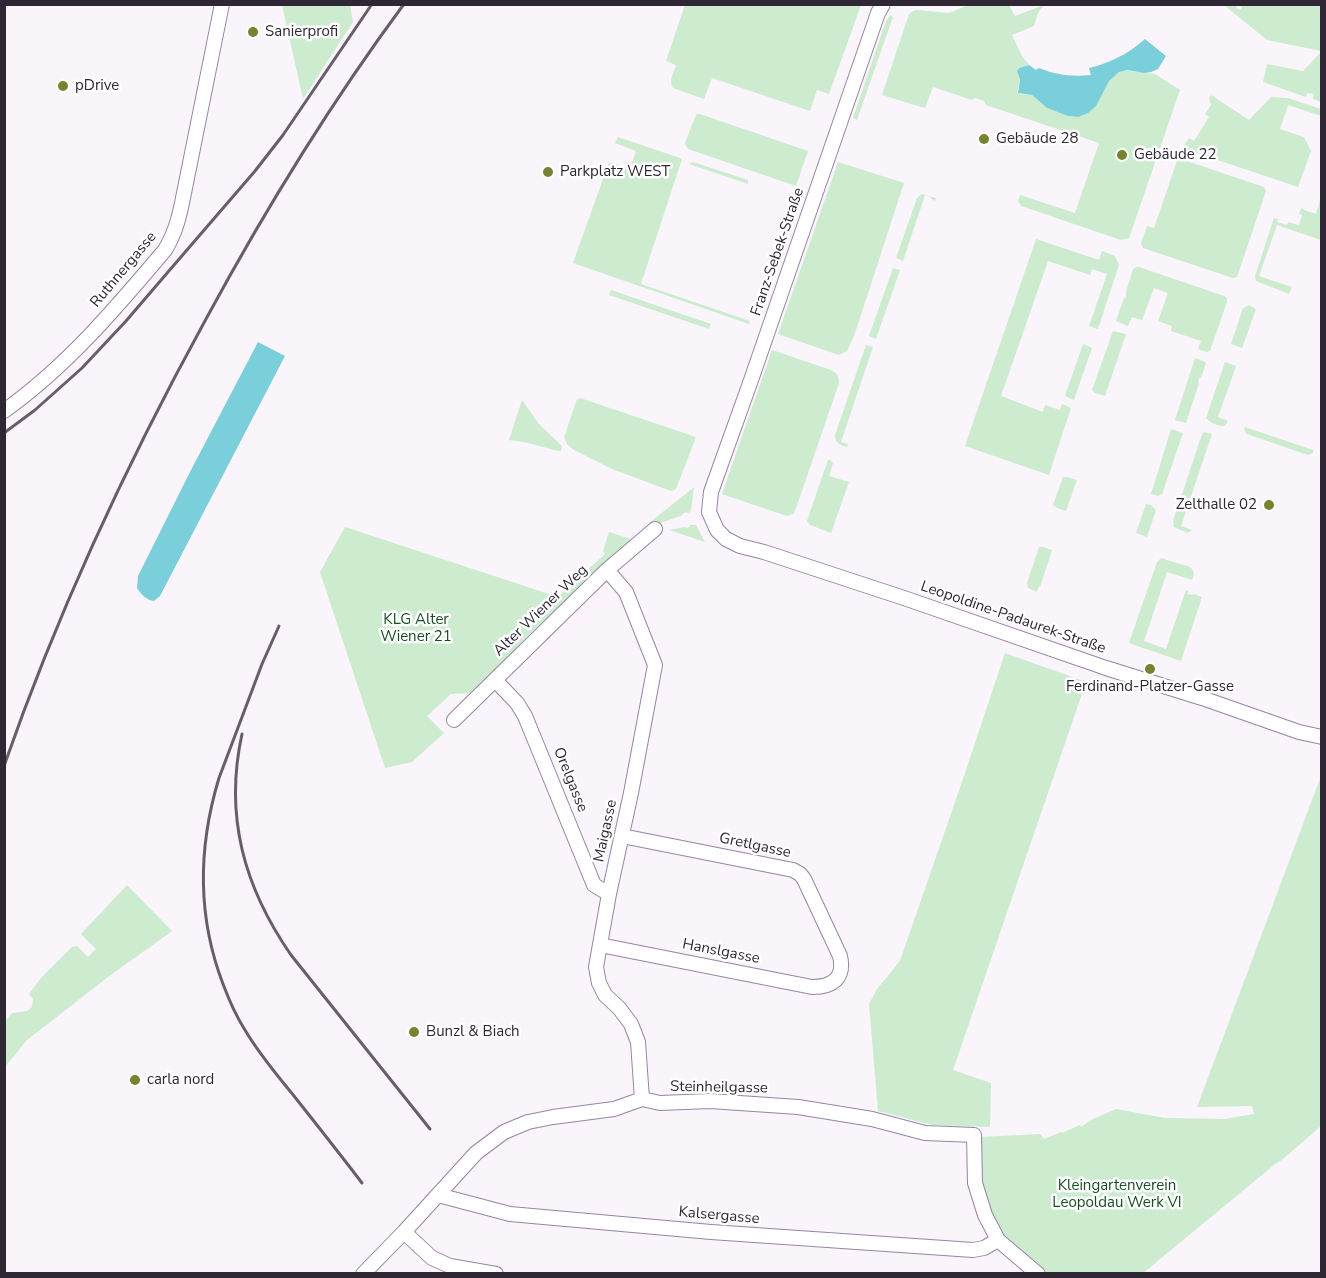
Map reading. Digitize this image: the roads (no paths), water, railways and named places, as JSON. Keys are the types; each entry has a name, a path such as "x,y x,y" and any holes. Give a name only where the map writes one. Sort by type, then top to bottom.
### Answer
{"street":[{"name":"Ruthnergasse","path":"4,411 65,361 94,332 172,240 179,219 222,4"},
{"name":"Franz-Sebek-Straße","path":"709,512 711,492 883,4"},
{"name":"Leopoldine-Padaurek-Straße","path":"709,512 717,530 726,539 740,546 904,598 1299,732 1322,737"},
{"name":"Alter Wiener Weg","path":"454,720 607,570 655,529"},
{"name":"Maigasse","path":"607,570 626,592 655,664 596,967 599,983 605,995 631,1024 638,1042 642,1099"},
{"name":"Orelgasse","path":"495,680 517,703 525,716 594,885 609,894"},
{"name":"Gretlgasse","path":"622,836 793,870 800,874 840,956 842,965 835,981"},
{"name":"Hanslgasse","path":"600,945 812,987 823,987 835,981"},
{"name":"Steinheilgasse","path":"363,1274 476,1153 504,1132 528,1122 614,1109 642,1099 660,1103 710,1101 798,1107 872,1119 925,1134 974,1135 975,1183 985,1215 998,1240 1038,1274"},
{"name":"Kalsergasse","path":"438,1195 510,1214 711,1232 973,1250 984,1248 998,1240"},
{"path":"404,1232 432,1258 450,1266 496,1274"}],"water":[{"path":"1145,39 1166,56 1158,69 1144,73 1127,70 1119,72 1109,81 1096,106 1088,113 1078,117 1068,116 1047,108 1032,95 1018,93 1020,80 1017,71 1019,68 1029,65 1036,70 1039,68 1064,75 1091,75 1089,68 1118,57"},
{"path":"258,342 285,356 160,596 154,601 149,599 137,588 138,576"}],"railway":[{"path":"4,433 35,410 82,368 126,321 255,171 283,135 372,4"},
{"path":"4,766 71,594 122,483 177,373 228,278 299,158 350,80 404,4"},
{"path":"279,626 262,664 219,778 212,804 207,830 203,881 208,933 225,990 250,1039 362,1183"},
{"path":"242,734 235,794 237,822 242,850 261,903 291,955 430,1129"}],"place":[{"name":"Sanierprofi","path":"253,32"},
{"name":"pDrive","path":"63,86"},
{"name":"Gebäude 28","path":"984,139"},
{"name":"Gebäude 22","path":"1122,155"},
{"name":"Parkplatz WEST","path":"548,172"},
{"name":"Zelthalle 02","path":"1269,505"},
{"name":"Ferdinand-Platzer-Gasse","path":"1150,669"},
{"name":"Bunzl & Biach","path":"414,1032"},
{"name":"carla nord","path":"135,1080"}],"park label":[{"name":"KLG Alter Wiener 21","path":"416,628"},
{"name":"Kleingartenverein Leopoldau Werk VI","path":"1117,1194"}]}
